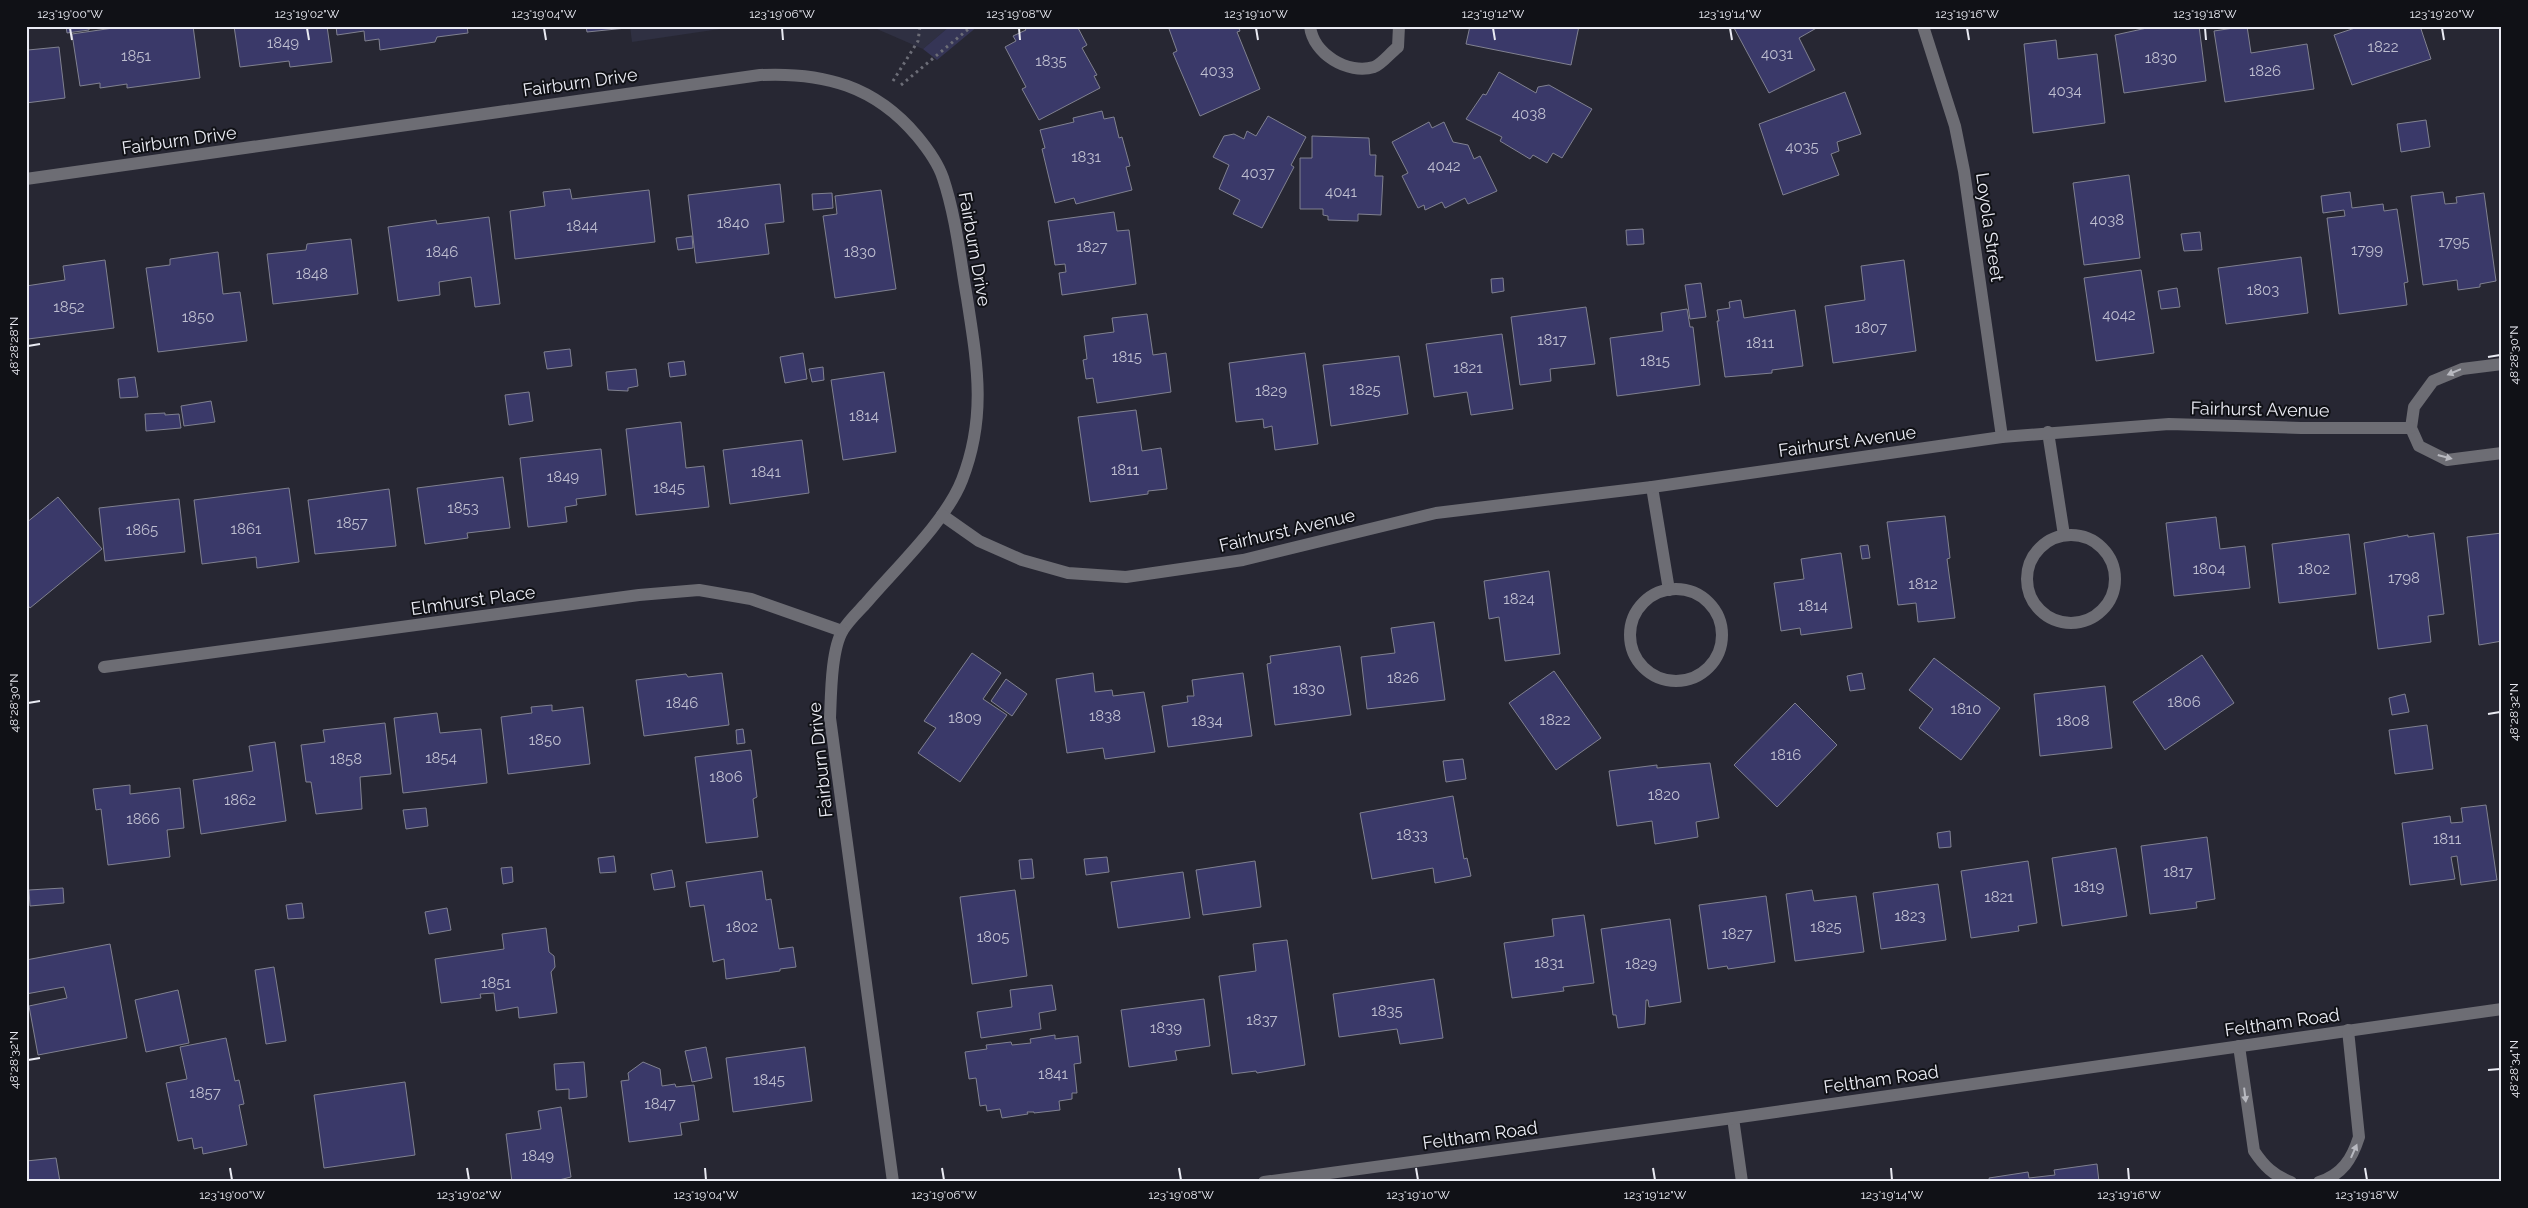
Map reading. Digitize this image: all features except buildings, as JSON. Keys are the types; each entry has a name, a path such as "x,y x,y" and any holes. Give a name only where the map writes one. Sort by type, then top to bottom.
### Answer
{"street":[{"path":"1310,26 1326,56 1348,68 1375,67 1398,47 1399,26"},
{"name":"Loyola Street","path":"1923,26 1955,126 1964,171 2002,437"},
{"name":"Fairburn Drive","path":"26,179 760,75 794,73 858,89 903,120 925,146 942,176 953,211 979,374 977,417 972,448 962,482 942,515 842,631 831,677 830,718 893,1182"},
{"path":"2502,364 2462,369 2433,381 2414,407 2411,428 2419,446 2447,460 2502,453"},
{"name":"Fairhurst Avenue","path":"942,515 979,541 1022,560 1068,573 1126,577 1244,560 1436,512 1652,487 2002,437 2169,424 2301,428 2411,428"},
{"path":"2048,432 2064,536"},
{"path":"1652,487 1668,590"},
{"path":"2079,535 2094,541 2105,551 2113,564 2114,587 2105,609 2093,618 2078,624 2064,624 2045,615 2031,600 2026,587 2028,566 2039,548 2050,540 2064,536 2079,535"},
{"name":"Elmhurst Place","path":"104,667 629,596 699,590 751,598 842,631"},
{"path":"1668,590 1684,590 1699,596 1711,606 1719,619 1722,635 1720,650 1712,664 1700,674 1685,680 1669,681 1656,677 1644,668 1635,657 1630,643 1630,628 1639,609 1655,595 1668,590"},
{"name":"Feltham Road","path":"1264,1182 1733,1118 2502,1009"},
{"path":"2319,1182 2329,1179 2344,1168 2354,1154 2359,1137 2348,1030"},
{"path":"2239,1046 2254,1151 2264,1166 2278,1177 2291,1182"},
{"path":"1733,1118 1742,1182"}],"path":[{"path":"880,103 918,41 920,26"},
{"path":"880,103 972,26"}],"shaded area":[{"path":"630,26 740,26 632,42"},
{"path":"870,26 950,26 923,49"},
{"path":"950,26 978,26 937,60 923,49"}]}
